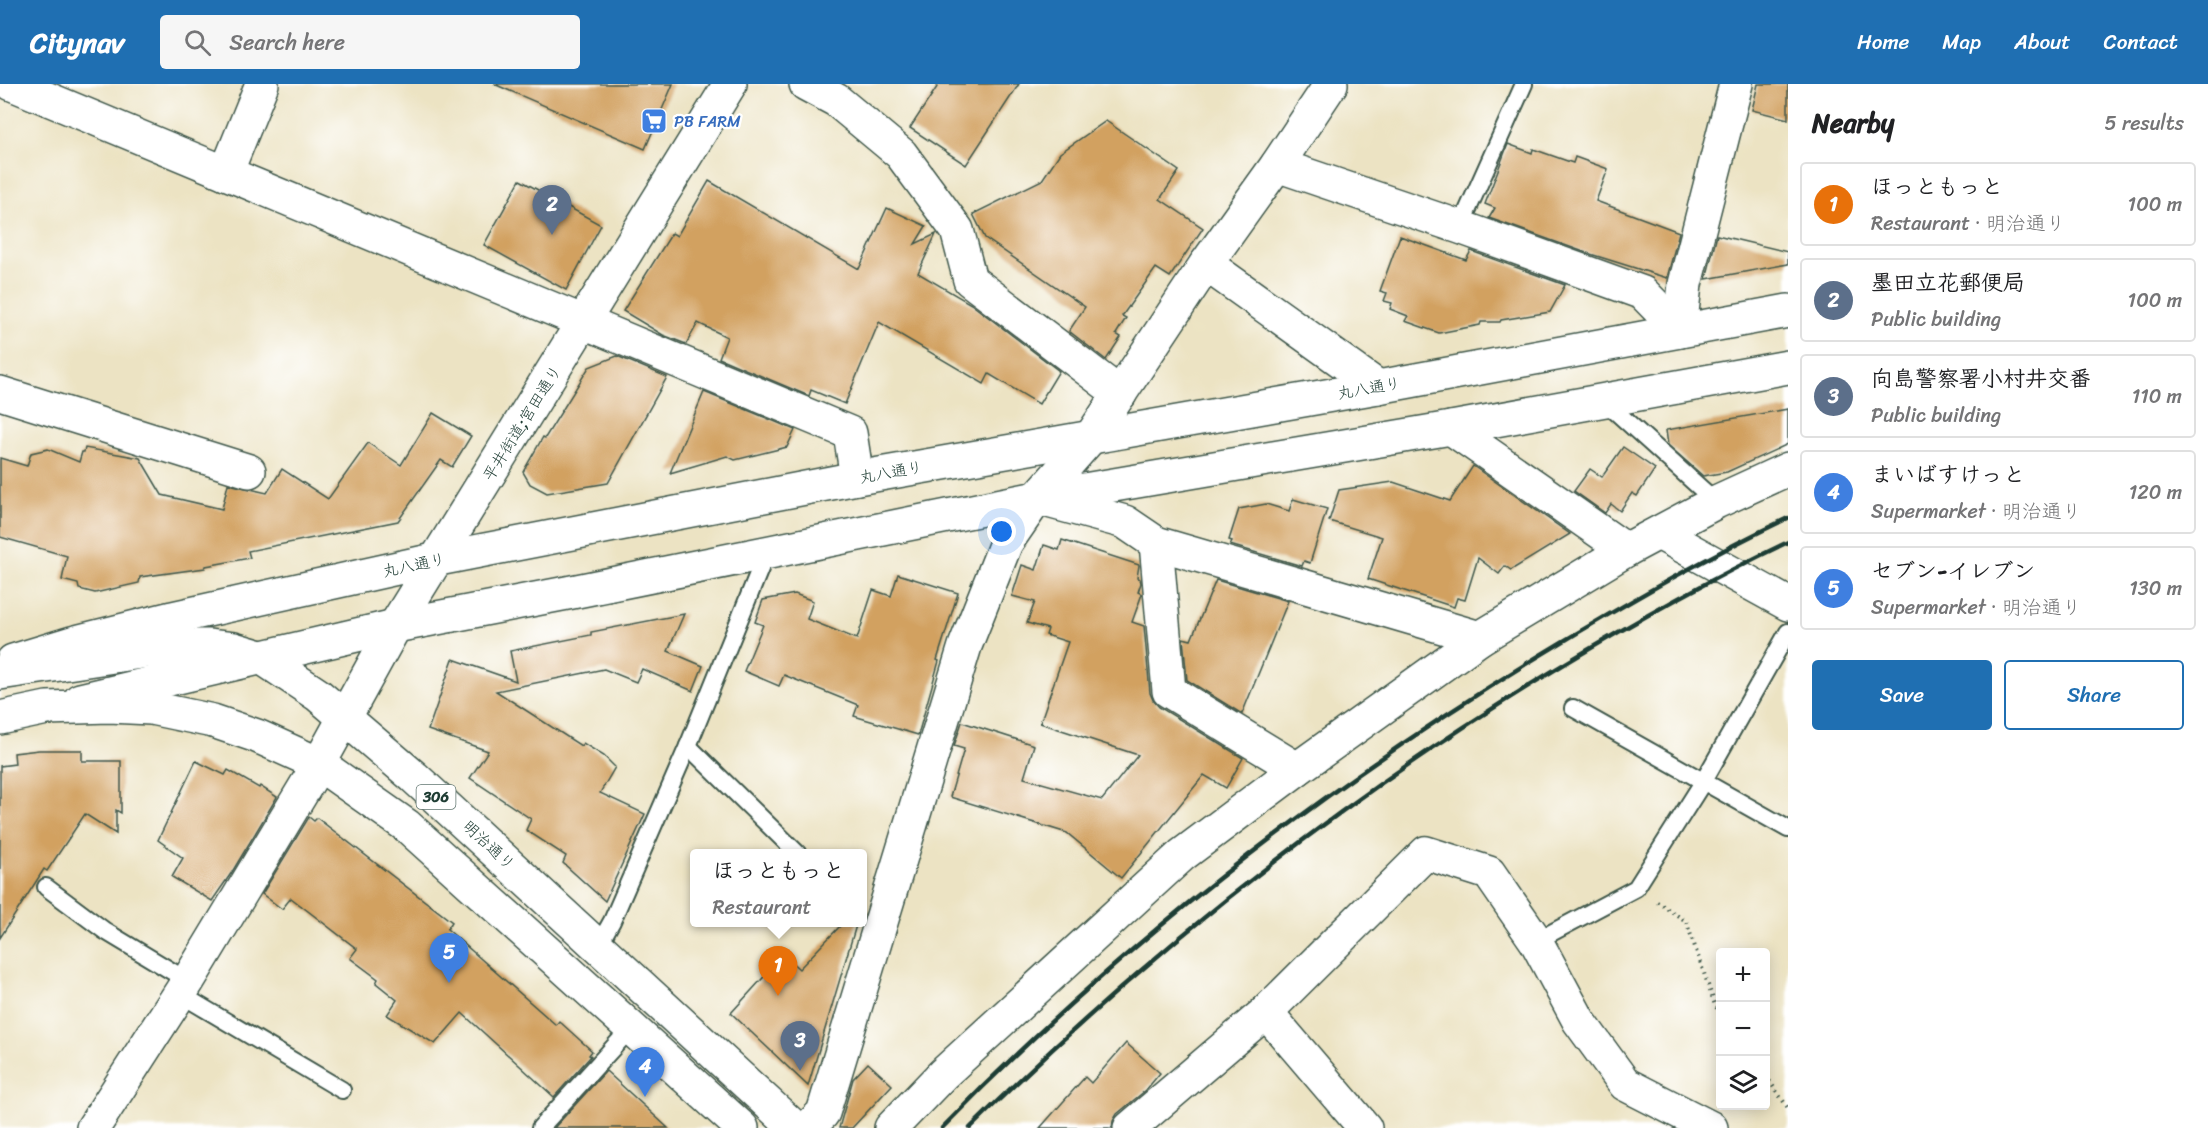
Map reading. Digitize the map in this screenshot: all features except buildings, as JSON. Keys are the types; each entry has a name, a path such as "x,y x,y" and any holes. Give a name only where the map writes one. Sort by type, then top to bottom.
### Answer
{"street":[{"path":"12,84 850,433 858,478"},
{"path":"226,173 262,84"},
{"name":"平井街道;宮田通り","path":"93,1128 184,987 319,764 395,626 730,84"},
{"path":"807,84 836,100 901,154 957,230 970,280 1120,394"},
{"path":"808,1128 823,1113 870,925 965,646 1006,543 1037,498 1091,437 1206,264 1277,165 1331,84"},
{"path":"1680,331 1684,284 1736,84"},
{"path":"1277,165 1460,227 1643,293 1680,331"},
{"path":"1206,264 1378,387"},
{"name":"丸八通り","path":"0,665 72,643 161,621 438,559 858,478 1378,387 1788,311"},
{"path":"47,708 395,626 766,554 1037,498 1451,428 1788,367"},
{"path":"0,393 249,471"},
{"path":"1451,428 1626,550"},
{"path":"891,1128 942,1074 1182,855 1297,769 1480,638 1626,550 1716,502 1788,469"},
{"path":"1037,498 1125,522 1156,543 1480,638"},
{"path":"1659,532 1788,604"},
{"path":"1156,543 1169,692 1297,769"},
{"name":"明治通り","path":"0,673 181,646 207,646 261,657 346,717 795,1128"},
{"name":"306","path":"0,718 47,708 109,705 151,708 213,721 246,732 319,764 406,826 742,1128"},
{"path":"1130,1128 1266,1012 1426,853 1489,873 1536,941 1580,1021 1625,1084 1711,1128"},
{"path":"1266,1012 1365,1128"}],"lane":[{"path":"1460,227 1524,84"},
{"path":"1604,401 1716,502"},
{"path":"598,946 612,921 688,746 766,554"},
{"path":"1536,941 1636,888 1703,782 1788,632"},
{"path":"1573,708 1788,829"},
{"path":"688,746 793,849"},
{"path":"46,887 184,987 342,1090"},
{"path":"540,1128 631,1028"}],"path":[{"path":"1636,888 1686,921 1716,1007"},
{"path":"1770,1082 1788,1108"}],"railway":[{"path":"942,1128 1084,992 1159,927 1315,806 1396,748 1562,642 1673,577 1788,518"},
{"path":"970,1128 1037,1063 1177,940 1249,881 1399,771 1477,719 1613,635 1670,602 1788,542"}],"place":[{"name":"PB FARM","path":"654,121"},
{"name":"墨田立花郵便局","path":"552,235"},
{"name":"セブン-イレブン","path":"449,983"},
{"name":"ほっともっと","path":"778,996"},
{"name":"向島警察署小村井交番","path":"800,1071"},
{"name":"まいばすけっと","path":"645,1097"}]}
